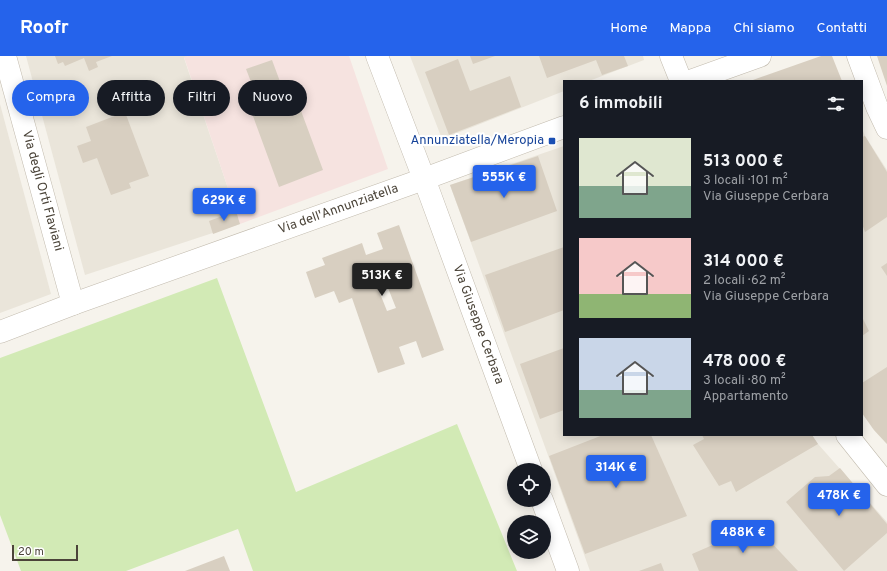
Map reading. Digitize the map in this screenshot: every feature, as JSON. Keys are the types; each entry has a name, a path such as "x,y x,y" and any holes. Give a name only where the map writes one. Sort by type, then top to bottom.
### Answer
{"street":[{"name":"Via degli Orti Flaviani","path":"5,56 72,304"},
{"name":"Via Giuseppe Cerbara","path":"377,56 528,463"},
{"path":"671,56 681,80"},
{"path":"693,80 760,56"},
{"path":"858,56 877,107 887,128"},
{"name":"Via dell'Annunziatella","path":"0,332 72,304 424,179 563,127"},
{"path":"848,436 887,485"},
{"path":"545,507 568,571"}],"shaded area":[{"path":"26,56 188,56 184,58 191,80 173,80 173,116 204,116 240,224 85,275 42,116 89,116 89,80 32,80"},
{"path":"349,56 388,169 240,224 204,116 230,116 230,80 192,80 184,57"},
{"path":"410,56 643,56 644,60 592,80 563,80 563,91 442,139"},
{"path":"0,104 51,294 0,313"},
{"path":"863,131 887,170 887,444 874,430 863,414"},
{"path":"563,146 563,436 813,436 887,522 887,571 590,571 450,185"}],"green space":[{"path":"217,278 296,492 457,424 507,546 507,559 512,559 517,571 253,571 238,529 126,571 21,571 0,515 0,358"}],"building":[{"path":"55,56 112,56 96,62 98,67 89,71 84,58 65,66 63,62 58,64"},
{"path":"470,56 495,56 473,64"},
{"path":"539,56 624,56 628,66 602,75 596,60 547,78"},
{"path":"821,56 832,56 842,80 753,80"},
{"path":"877,56 887,56 887,86"},
{"path":"458,59 470,91 510,76 521,107 449,135 425,72"},
{"path":"272,60 279,80 250,80 246,69"},
{"path":"115,116 126,116 149,176 129,183 131,188 111,195 97,158 83,163 77,146 91,141 86,127"},
{"path":"253,116 303,116 323,170 279,187"},
{"path":"865,136 887,172 887,217 865,232 863,227 863,137"},
{"path":"538,156 557,211 471,242 450,185"},
{"path":"236,211 240,224 213,234 209,221"},
{"path":"399,225 444,350 422,358 416,341 399,347 405,364 378,373 352,298 339,303 334,291 315,298 306,272 325,265 322,258 362,243 366,255 383,249 377,233","holes":["388,288 396,308 387,311 379,291"]},
{"path":"563,247 563,310 505,332 485,275"},
{"path":"887,263 887,276 881,267"},
{"path":"863,319 869,331 863,335"},
{"path":"563,348 563,410 540,419 520,364"},
{"path":"887,367 887,444 874,430 863,414 863,382"},
{"path":"600,436 651,436 687,516 585,554 549,456"},
{"path":"702,436 813,436 818,444 736,492 731,481 719,486 693,445 704,439"},
{"path":"840,468 887,524 887,533 844,571 786,502 815,477 829,476"},
{"path":"750,520 798,571 699,571 692,554 731,537"},
{"path":"224,556 230,571 185,571"},
{"path":"661,563 664,571 639,571"}],"place":[{"name":"Annunziatella/Meropia","path":"552,141"}]}
